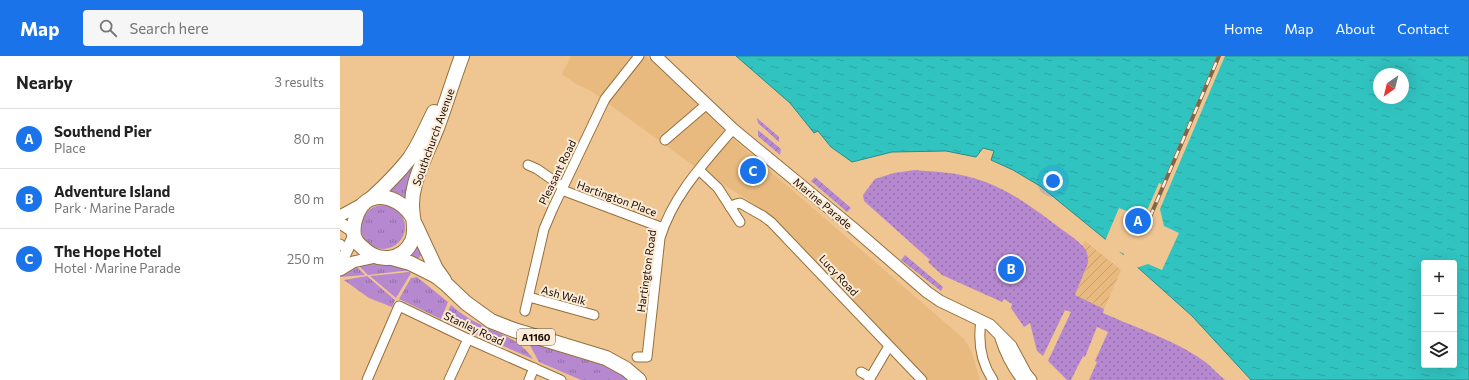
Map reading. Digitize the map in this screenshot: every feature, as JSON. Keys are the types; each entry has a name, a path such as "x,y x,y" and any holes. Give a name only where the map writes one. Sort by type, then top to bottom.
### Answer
{"main road":[{"name":"Southchurch Avenue","path":"354,234 354,223 358,212 367,201 394,176 417,147 461,56"},
{"name":"Southchurch Avenue","path":"392,258 401,254 412,242 414,235 414,221 412,204 416,182 441,116 461,56"},
{"name":"A1160","path":"367,201 384,197 396,201 405,207 414,221 436,269 446,284"},
{"path":"354,234 362,248 376,257"},
{"name":"A1160","path":"376,257 392,258 423,269 446,284 466,303 492,321 514,330 606,358 617,363 636,378"}],"street":[{"name":"Pleasant Road","path":"525,311 544,229 605,99 639,56"},
{"name":"Marine Parade","path":"656,56 733,129 853,228 927,292 940,301 990,325 1011,346 1031,380"},
{"path":"665,140 707,104"},
{"name":"Hartington Road","path":"637,357 647,357 660,238 663,228 683,190 733,129"},
{"name":"Hartington Place","path":"528,165 537,169 563,189 663,228"},
{"path":"699,170 718,188 740,222"},
{"path":"340,216 367,201"},
{"name":"Lucy Road","path":"730,207 740,203 771,222 922,380"},
{"path":"340,224 354,234"},
{"name":"Southchurch Avenue","path":"340,265 354,234"},
{"path":"340,270 353,262 376,257"},
{"name":"Ash Walk","path":"529,297 594,315"},
{"name":"Stanley Road","path":"367,380 399,306 468,339 561,380"},
{"path":"981,320 979,335 980,345 988,372 993,380"},
{"path":"1000,335 1007,356 1023,380"},
{"path":"449,380 468,339"},
{"path":"861,372 870,379 889,346"},
{"path":"529,380 534,368"}],"shaded area":[{"path":"571,56 646,56 731,137 964,339 971,350 980,380 928,380 764,210 694,166 591,91 576,84 562,74"},
{"path":"1085,241 1121,270 1104,309 1075,295 1088,263 1088,257 1082,246"}],"green space":[{"path":"757,118 779,137 779,142 758,123"},
{"path":"758,130 781,149 780,155 758,136"},
{"path":"424,143 406,198 397,193 386,190"},
{"path":"915,170 959,174 986,182 998,187 1032,207 1075,239 1086,251 1088,263 1075,295 1104,309 1103,313 1185,349 1209,365 1225,380 1089,380 1097,362 1095,361 1108,332 1097,327 1085,357 1083,356 1071,380 1067,380 1048,361 1071,312 1065,310 1043,356 1037,351 1030,323 1024,327 1011,308 1012,304 1004,299 1002,302 942,275 928,262 930,260 864,201 863,195 875,179 894,173"},
{"path":"815,177 851,208 847,212 811,181"},
{"path":"383,205 395,209 401,215 405,227 401,239 395,245 383,249 371,245 365,239 361,227 365,215 371,209"},
{"path":"418,239 424,252 416,261 405,256"},
{"path":"905,255 943,287 941,291 901,260"},
{"path":"363,262 392,264 411,270 368,275 357,264"},
{"path":"354,264 365,275 340,277 346,269"},
{"path":"410,272 411,273 396,298 370,276"},
{"path":"367,276 395,300 392,307 369,298 344,280"},
{"path":"417,277 448,302 441,319 399,299 411,278"},
{"path":"451,305 473,321 513,340 524,348 533,359 443,320"},
{"path":"527,340 606,363 630,380 581,380 539,362"}],"water":[{"path":"736,56 1469,56 1469,380 1251,380 1192,316 1116,248 1040,186 1013,170 991,160 994,151 983,148 976,157 946,151 892,152 852,162 831,147 818,131 814,133 790,103"}],"pier":[{"path":"1217,56 1225,56 1160,209 1164,226 1179,233 1162,270 1148,264 1136,268 1123,256 1124,254 1114,249 1105,241 1119,208 1140,216 1142,214 1145,215 1159,183 1162,184"}],"railway":[{"path":"1150,217 1219,56"}],"place":[{"name":"The Hope Hotel","path":"753,171"},
{"name":"Southend Pier","path":"1138,221"},
{"name":"Adventure Island","path":"1011,269"}]}
